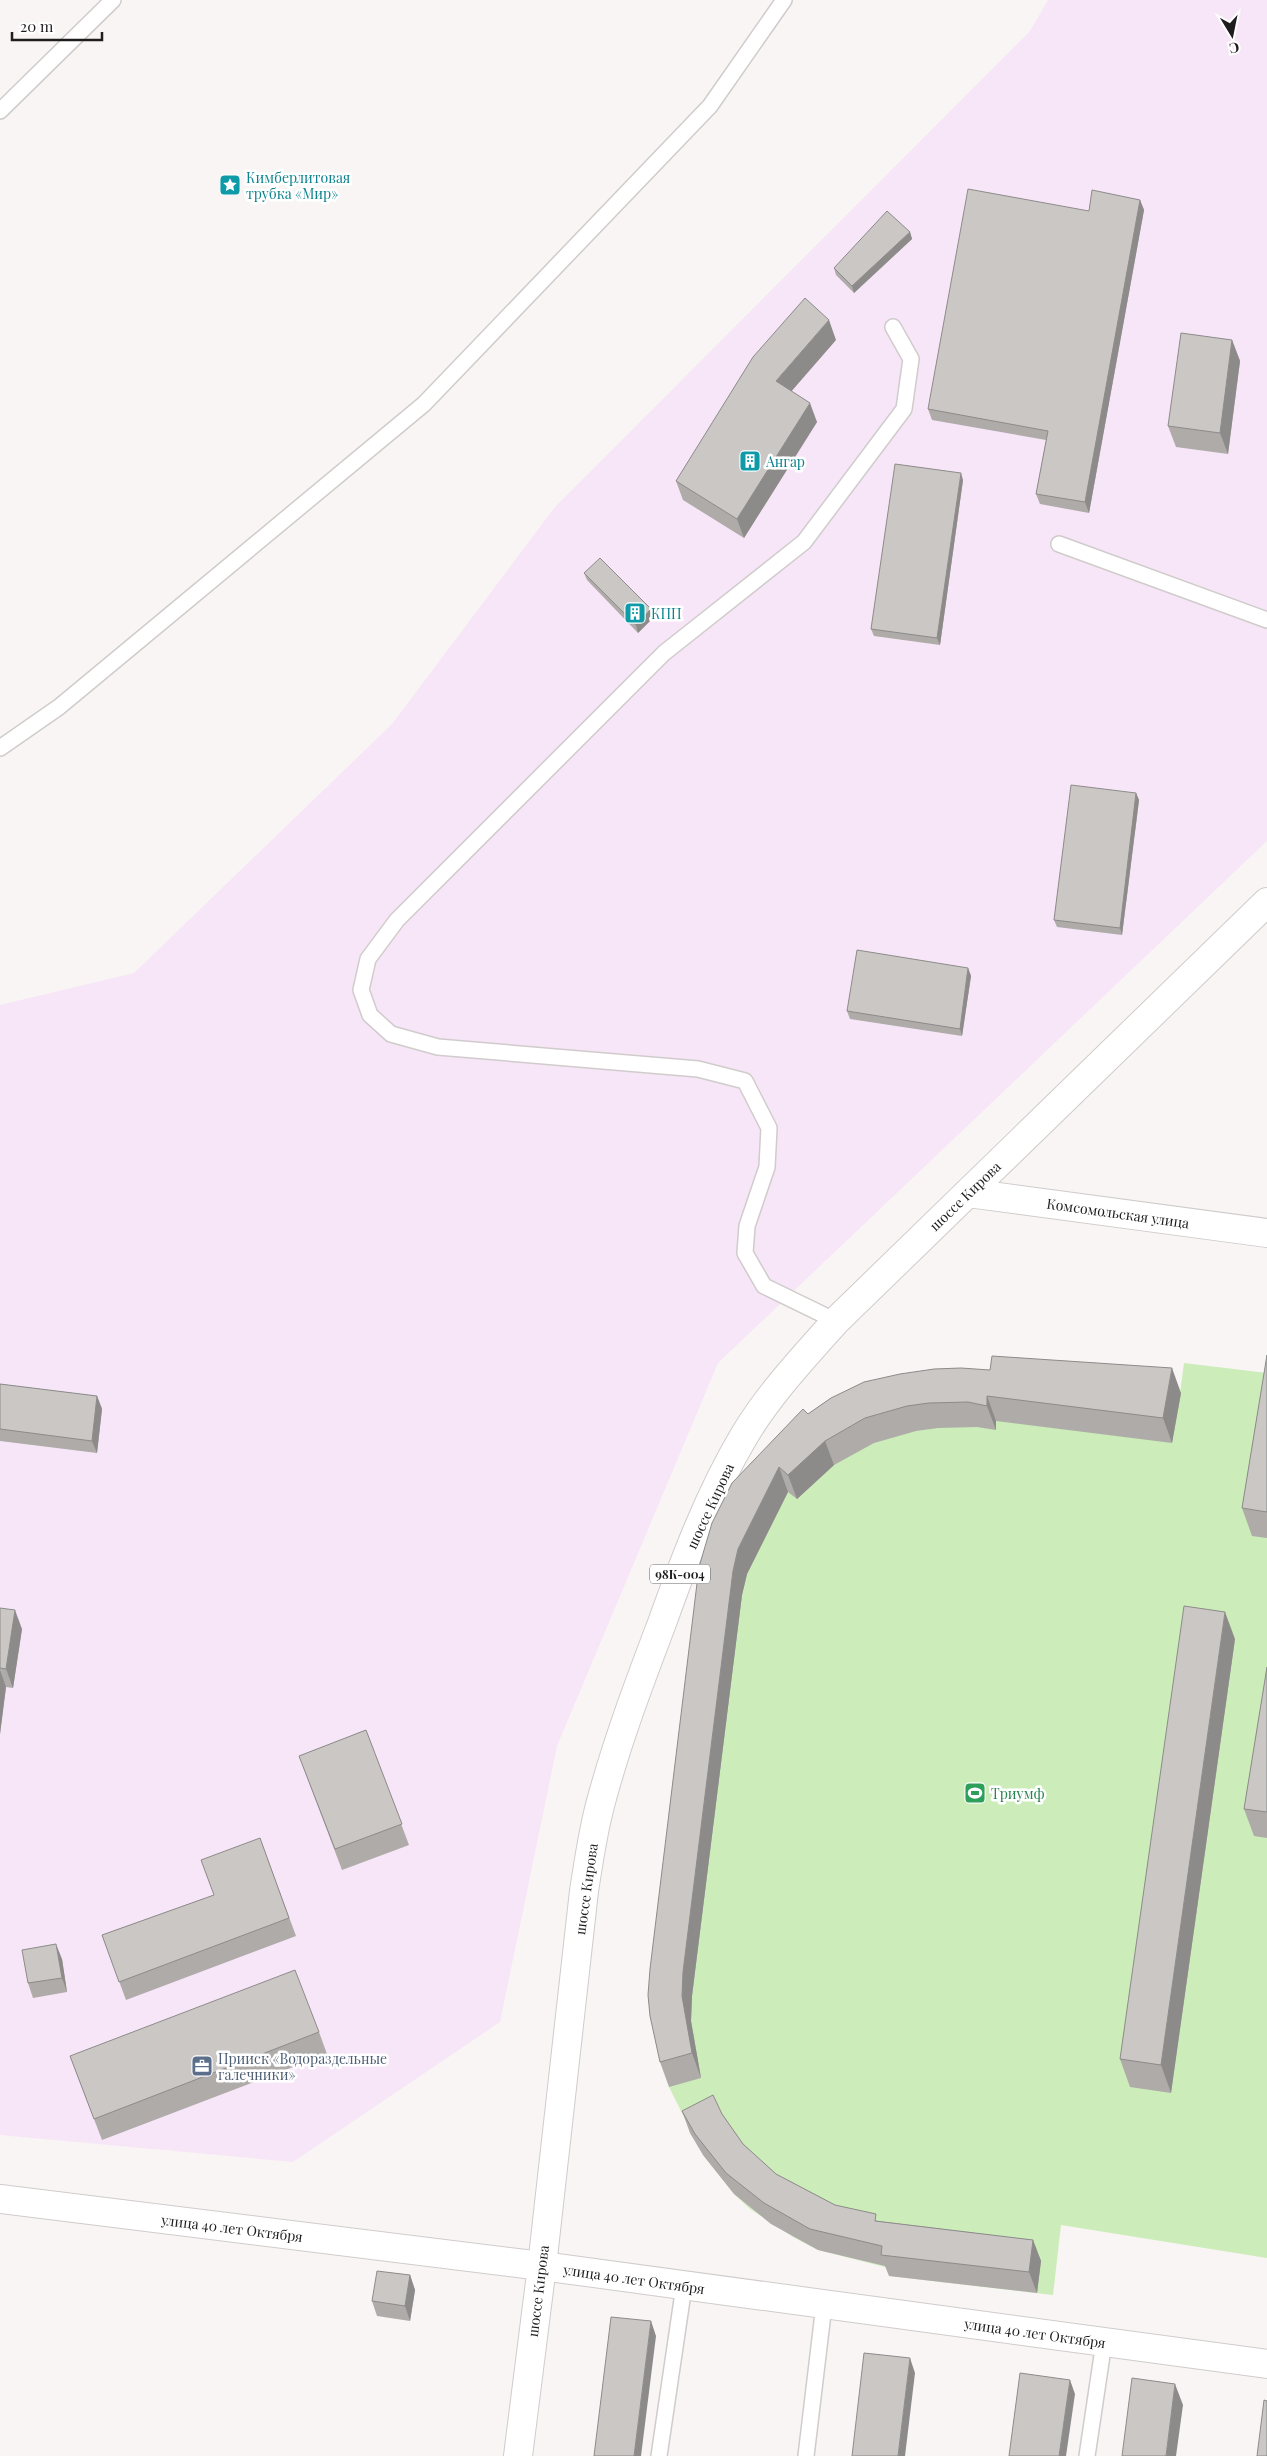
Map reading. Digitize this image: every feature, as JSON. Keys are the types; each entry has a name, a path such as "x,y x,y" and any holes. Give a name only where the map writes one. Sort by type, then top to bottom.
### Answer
{"main road":[{"name":"шоссе Кирова","path":"518,2456 542,2266 584,1891 595,1829 616,1751 690,1546 720,1482 745,1435 798,1364 836,1321 1267,902"},
{"name":"Комсомольская улица","path":"968,1193 1267,1234"},
{"name":"улица 40 лет Октября","path":"0,2199 542,2266 1267,2364"}],"lane":[{"path":"0,111 113,0"},
{"path":"0,748 59,707 424,404 710,106 784,0"},
{"path":"836,1321 764,1286 745,1253 747,1226 767,1167 769,1128 745,1081 698,1069 438,1047 391,1034 370,1015 361,990 368,960 404,913 664,653 804,542 904,409 911,359 893,326"},
{"path":"1059,544 1267,620"},
{"path":"660,2456 684,2286"},
{"path":"806,2456 824,2304"},
{"path":"1087,2456 1104,2342"}],"shaded area":[{"path":"1048,0 1267,0 1267,841 718,1363 557,1746 500,2022 293,2162 0,2135 0,1005 134,973 392,724 555,507 1030,31"}],"green space":[{"name":"Триумф","path":"1184,1363 1267,1373 1267,2258 1061,2225 1053,2295 889,2276 889,2268 818,2250 793,2237 750,2209 734,2194 703,2155 669,2087 708,1592 840,1423 1180,1393"}],"building":[{"path":"968,189 1089,211 1092,190 1140,200 1085,502 1036,494 1048,431 928,409"},
{"path":"887,211 910,232 852,286 834,268"},
{"path":"805,298 829,320 776,381 810,403 737,519 676,481 753,357"},
{"path":"1181,333 1232,340 1220,433 1168,426"},
{"path":"895,464 961,473 937,638 871,629"},
{"path":"600,558 651,609 636,625 584,573"},
{"path":"1071,785 1136,793 1120,928 1054,920"},
{"path":"857,950 968,968 960,1029 847,1011"},
{"path":"1267,1355 1267,1512 1242,1508"},
{"path":"992,1356 1172,1368 1163,1418 987,1396 987,1406 968,1402 929,1403 907,1406 865,1418 825,1441 788,1475 779,1467 738,1549 733,1571 683,1972 682,1996 692,2053 660,2062 650,2016 648,1995 650,1969 699,1567 712,1523 732,1483 803,1409 808,1414 831,1398 864,1382 900,1374 934,1369 990,1370"},
{"path":"0,1384 97,1396 92,1441 0,1429"},
{"path":"1184,1606 1225,1612 1161,2065 1120,2059"},
{"path":"0,1608 15,1610 6,1669 0,1668"},
{"path":"1267,1667 1267,1812 1244,1809"},
{"path":"366,1730 402,1824 335,1849 299,1756"},
{"path":"260,1838 289,1918 119,1982 102,1935 214,1895 201,1860"},
{"path":"56,1944 62,1978 28,1983 22,1950"},
{"name":"Прииск «Водораздельные галечники»","path":"295,1970 319,2032 94,2119 70,2056"},
{"path":"713,2095 722,2114 743,2144 776,2174 835,2205 876,2214 875,2221 1033,2240 1029,2272 881,2255 882,2246 810,2229 764,2203 726,2173 695,2134 682,2111"},
{"path":"377,2271 410,2275 405,2306 372,2301"},
{"path":"611,2317 651,2321 634,2456 594,2456"},
{"path":"864,2353 910,2358 898,2456 852,2456"},
{"path":"1020,2373 1070,2380 1059,2456 1009,2456"},
{"path":"1132,2378 1175,2384 1166,2456 1122,2456"},
{"path":"1264,2400 1267,2401 1267,2456 1257,2456"}],"place":[{"name":"Кимберлитовая трубка «Мир»","path":"230,185"},
{"name":"Ангар","path":"750,461"},
{"name":"КПП","path":"635,613"},
{"name":"Триумф","path":"975,1793"},
{"name":"Прииск «Водораздельные галечники»","path":"202,2066"}]}
